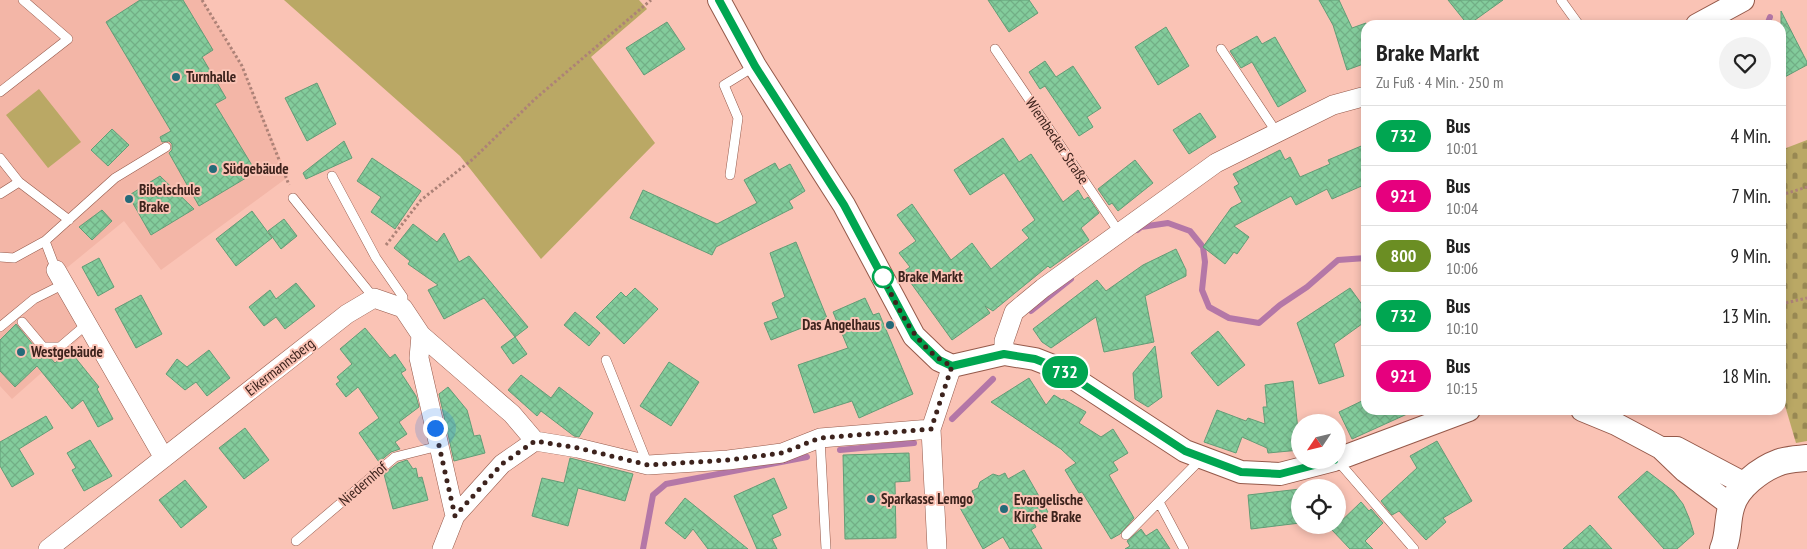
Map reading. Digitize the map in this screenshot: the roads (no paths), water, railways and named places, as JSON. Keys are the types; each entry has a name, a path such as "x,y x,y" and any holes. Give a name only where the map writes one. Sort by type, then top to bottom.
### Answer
{"main road":[{"path":"1727,546 1738,494 1780,462 1807,458"}],"street":[{"path":"720,0 755,66 844,205 914,336 939,360 952,366 1004,354 1035,359 1058,368 1185,451 1202,459 1241,472 1280,474 1300,469"},
{"path":"1706,20 1743,0"},
{"path":"1004,354 1004,341 1014,312 1043,288 1119,232 1216,163 1333,105 1361,97"},
{"path":"60,277 164,458"},
{"path":"374,298 403,308 421,335 512,414 535,441 578,448 648,465 728,460 782,453 820,438 931,429"},
{"name":"Eikermannsberg","path":"48,549 347,314 374,298"},
{"path":"421,335 419,358 455,516"},
{"path":"937,549 931,429 952,366"},
{"path":"1346,456 1456,415"},
{"path":"1594,415 1616,424 1661,448 1677,448 1738,494"},
{"path":"442,549 455,516 502,464 535,441"}],"lane":[{"path":"0,92 68,39 23,0"},
{"path":"1561,0 1575,20"},
{"path":"1221,48 1277,133"},
{"name":"Wiembecker Straße","path":"995,49 1119,232"},
{"path":"730,175 738,118 724,85 755,66"},
{"path":"0,256 14,258 45,241 115,178 166,148"},
{"path":"0,158 19,182 69,220"},
{"path":"332,176 376,258 403,297 403,308"},
{"path":"0,194 19,182"},
{"path":"293,198 374,298"},
{"path":"0,328 60,277 45,241"},
{"path":"22,322 43,347 60,347 87,324"},
{"path":"606,360 648,465"},
{"path":"820,438 826,549"},
{"name":"Niedernhof","path":"296,541 395,457 439,446"},
{"path":"1126,535 1202,459"},
{"path":"1344,469 1414,549"},
{"path":"1159,502 1184,549"}],"waterway":[{"path":"1137,230 1141,227 1168,223 1190,231 1203,247 1205,262 1202,290 1209,307 1229,318 1259,323 1280,305 1307,287 1338,260 1361,258"},
{"path":"1031,311 1071,279"},
{"path":"952,419 993,379"},
{"path":"840,450 914,443"},
{"path":"643,549 653,495 666,484 807,457"}],"place":[{"name":"Turnhalle","path":"176,77"},
{"name":"Südgebäude","path":"213,169"},
{"name":"Bibelschule Brake","path":"129,199"},
{"name":"Brake Markt","path":"883,277"},
{"name":"Das Angelhaus","path":"890,325"},
{"name":"Westgebäude","path":"21,352"},
{"name":"Sparkasse Lemgo","path":"871,499"},
{"name":"Evangelische Kirche Brake","path":"1004,509"}]}
